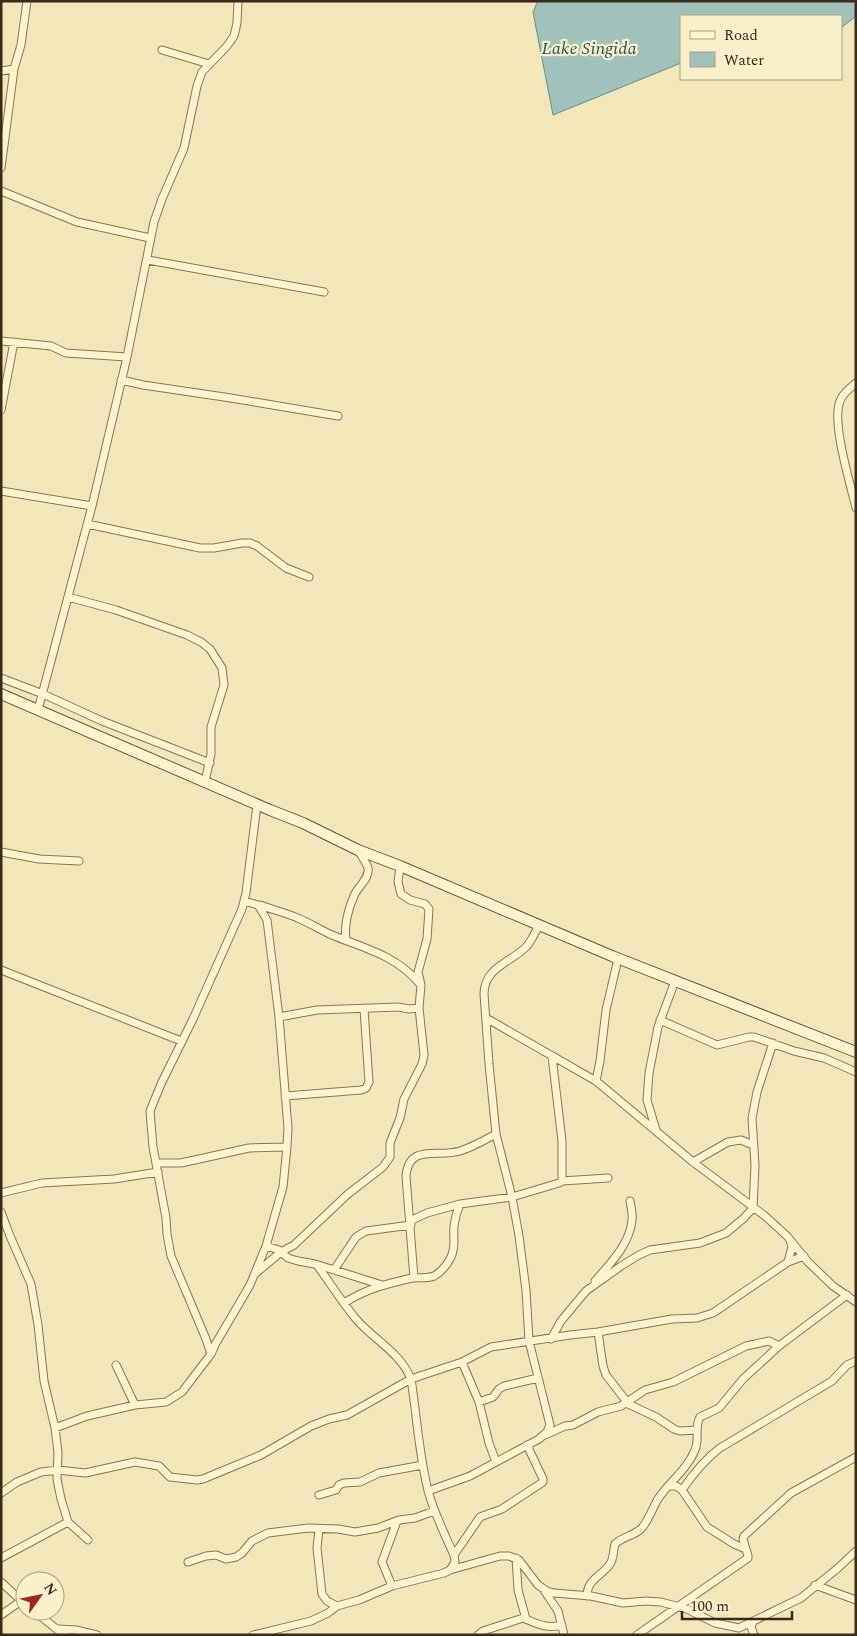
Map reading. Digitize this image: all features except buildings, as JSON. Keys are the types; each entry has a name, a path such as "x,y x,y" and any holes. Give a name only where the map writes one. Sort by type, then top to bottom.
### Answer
{"street":[{"path":"1,168 14,69 20,50 27,1"},
{"path":"38,710 92,506 148,260 150,238 162,199 184,148 197,86 202,72 234,36 237,23 238,1"},
{"path":"162,50 209,64"},
{"path":"1,71 14,69"},
{"path":"1,191 77,222 150,238"},
{"path":"148,260 324,292"},
{"path":"1,341 55,347 66,353 127,357"},
{"path":"1,410 14,342"},
{"path":"121,380 338,416"},
{"path":"856,383 844,394 839,402 838,412 838,427 856,508"},
{"path":"1,491 92,506"},
{"path":"87,524 200,548 250,543 257,546 286,568 309,577"},
{"path":"68,597 116,610 187,635 210,649 222,668 224,680 211,727 210,763 205,782"},
{"path":"1,678 43,694 102,721 210,763"},
{"path":"1,694 303,823 358,850 618,959 856,1052"},
{"path":"211,1354 172,1256 153,1147 150,1111 160,1084 234,930 244,901 257,804"},
{"path":"346,939 345,930 353,897 364,882 368,872 368,868 358,850"},
{"path":"1,852 39,859 79,861"},
{"path":"255,1274 281,1252 294,1245 348,1194 364,1184 388,1163 390,1143 400,1118 404,1099 422,1064 424,1055 419,1008 421,985 418,972 427,939 429,909 427,904 410,900 401,894 398,882 400,866"},
{"path":"244,901 300,919 330,934 372,949 400,964 421,985"},
{"path":"55,1428 87,1416 135,1405 166,1402 182,1392 211,1354 216,1342 250,1285 266,1246 283,1187 287,1147 279,1017 270,931 267,920 258,905"},
{"path":"540,926 527,946 501,965 486,981 484,986 488,1064 496,1134 512,1197 526,1290 529,1341 550,1419 550,1425 545,1436"},
{"path":"596,1081 606,1010 618,959"},
{"path":"1,970 181,1041"},
{"path":"656,1130 647,1100 649,1073 660,1020 675,981"},
{"path":"279,1017 317,1010 398,1007 409,1010 419,1008"},
{"path":"285,1096 366,1088 369,1082 364,1009"},
{"path":"486,1018 596,1081 693,1162 765,1216 832,1286 852,1297 779,1346 743,1379 719,1408 700,1417 696,1450 683,1470 658,1498 643,1527 614,1544 610,1563 591,1581 587,1589 587,1596"},
{"path":"660,1020 717,1046 748,1037 760,1038 794,1051 824,1058 856,1072"},
{"path":"586,1291 639,1255 650,1250 700,1242 726,1233 753,1208 755,1178 752,1118 754,1105 773,1043"},
{"path":"552,1056 562,1141 562,1181"},
{"path":"414,1278 406,1176 410,1159 427,1154 459,1151 496,1134"},
{"path":"693,1162 728,1142 741,1140 753,1145"},
{"path":"157,1163 181,1163 249,1148 287,1147"},
{"path":"1,1193 42,1183 114,1178 158,1172"},
{"path":"334,1270 356,1237 366,1231 411,1223 427,1213 460,1204 512,1197 555,1185 562,1181 608,1178"},
{"path":"551,1338 562,1321 616,1256 628,1235 632,1220 630,1200"},
{"path":"344,1303 361,1292 382,1285 436,1275 450,1260 455,1247 454,1228 460,1204"},
{"path":"1,1212 31,1284 44,1381 55,1428 59,1490 68,1522 88,1540"},
{"path":"788,1262 792,1247 790,1240"},
{"path":"266,1246 281,1252 288,1258 382,1285"},
{"path":"1,1493 18,1482 35,1475 58,1470 84,1473 140,1461 159,1466 170,1477 203,1479 261,1455 311,1426 347,1415 411,1379 462,1362 491,1348 672,1319 697,1318 707,1315 788,1262 804,1256"},
{"path":"317,1265 356,1320 399,1359 411,1379 428,1492 434,1511 454,1555 455,1562 450,1570"},
{"path":"598,1332 606,1375 626,1403 656,1417 677,1430 697,1430"},
{"path":"428,1492 470,1476 563,1427 573,1425 598,1412 613,1409 645,1390 673,1382 746,1346 769,1341 779,1346"},
{"path":"682,1490 706,1458 832,1381 847,1365 856,1361"},
{"path":"462,1362 480,1402 488,1444 496,1462"},
{"path":"116,1366 135,1405"},
{"path":"480,1402 493,1397 504,1386 538,1378"},
{"path":"454,1555 480,1518 502,1509 543,1482 544,1479 527,1445"},
{"path":"637,1635 749,1557 744,1536 790,1493 856,1456"},
{"path":"319,1495 336,1490 339,1485 344,1483 360,1482 379,1473 423,1465"},
{"path":"670,1486 676,1486 682,1490 707,1527 734,1544 746,1549"},
{"path":"188,1562 206,1556 226,1559 236,1557 252,1541 268,1534 308,1528 355,1532 378,1528 434,1511"},
{"path":"392,1586 382,1562 397,1521"},
{"path":"1,1558 68,1522"},
{"path":"319,1529 317,1548 322,1594 326,1601 337,1606"},
{"path":"729,1635 739,1628 801,1598 856,1551"},
{"path":"253,1635 311,1621 328,1613 337,1606 359,1600 392,1586 500,1556 516,1558 542,1588 558,1611 564,1635"},
{"path":"516,1558 518,1590 526,1619"},
{"path":"1,1582 15,1595"},
{"path":"815,1585 856,1600"},
{"path":"542,1588 554,1593 587,1596 623,1603 652,1601 687,1609 715,1623 739,1628"},
{"path":"1,1615 15,1607"},
{"path":"478,1635 483,1631 523,1618 535,1624 553,1627 562,1625"},
{"path":"47,1621 61,1632 76,1630 97,1635"},
{"path":"754,1622 751,1625 754,1635"}],"water":[{"name":"Lake Singida","path":"538,1 856,1 856,16 842,27 842,15 680,15 680,63 553,115 533,12"}]}
